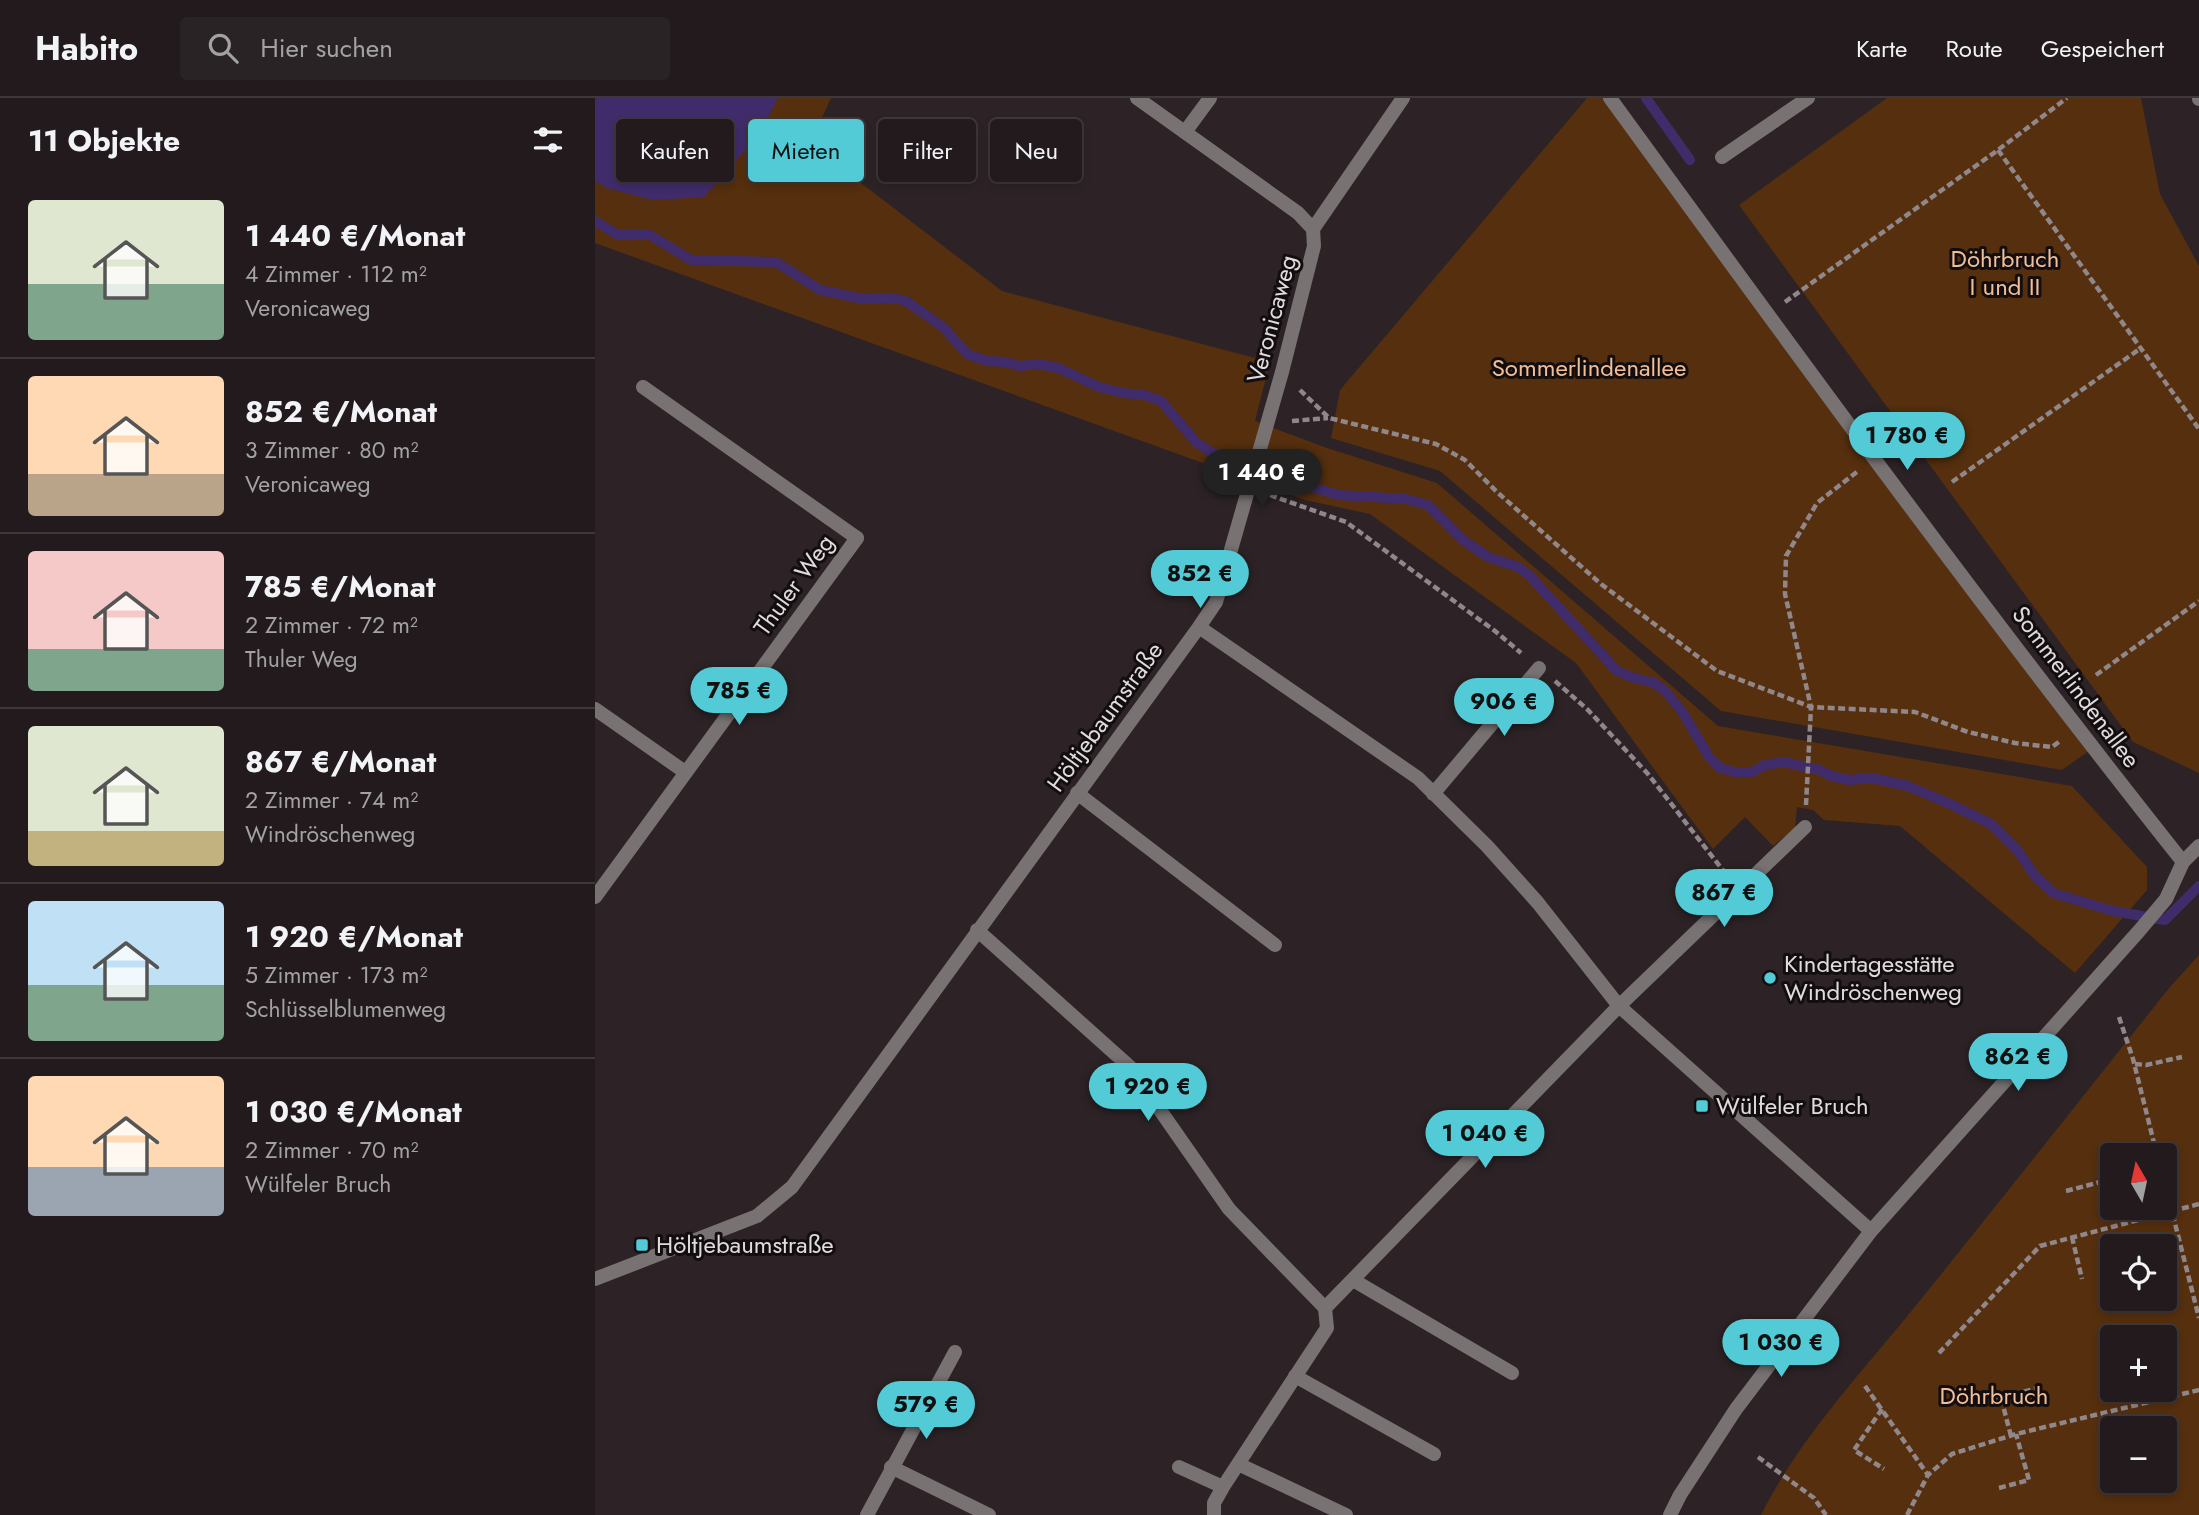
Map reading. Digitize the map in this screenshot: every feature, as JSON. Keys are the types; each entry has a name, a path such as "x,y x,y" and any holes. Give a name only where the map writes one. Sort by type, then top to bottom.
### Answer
{"street":[{"name":"Veronicaweg","path":"1137,98 1298,213 1313,229 1314,246 1268,422 1216,602 1199,627"},
{"path":"1185,132 1210,98"},
{"path":"1313,229 1403,98"},
{"name":"Sommerlindenallee","path":"1610,98 1767,314 2077,729 2183,862"},
{"path":"1722,157 1808,98"},
{"name":"Thuler Weg","path":"595,897 857,538 643,387"},
{"path":"1199,627 1418,779 1487,846 1619,1006 1871,1231"},
{"name":"Höltjebaumstraße","path":"595,1279 757,1216 792,1187 1199,627"},
{"path":"1433,794 1539,668"},
{"path":"595,709 685,772"},
{"path":"1077,793 1275,945"},
{"path":"1325,1308 1619,1006 1805,827"},
{"path":"1670,1515 1736,1409 1871,1231 2167,899 2183,862 2199,846"},
{"path":"977,930 1130,1067 1229,1209 1325,1308 1327,1328 1223,1487 1214,1503 1214,1515"},
{"path":"1353,1280 1512,1373"},
{"path":"867,1515 955,1352"},
{"path":"1296,1376 1434,1454"},
{"path":"1238,1464 1346,1515"},
{"path":"891,1467 989,1515"},
{"path":"1179,1467 1223,1487"}],"path":[{"path":"1767,314 2067,98"},
{"path":"1998,150 2199,429"},
{"path":"1952,482 2141,348"},
{"path":"1282,372 1329,418"},
{"path":"1268,422 1329,418 1436,444 1465,460 1601,584 1717,671 1811,707 1915,712 1968,732 2015,743 2052,747 2077,729"},
{"path":"1807,782 1811,707 1785,594 1786,556 1817,503 1875,458"},
{"path":"2096,675 2199,601"},
{"path":"2119,1017 2154,1143"},
{"path":"2134,1064 2146,1065 2182,1057"},
{"path":"2066,1191 2100,1182"},
{"path":"2177,1210 2199,1204"},
{"path":"1939,1353 2040,1246 2138,1220"},
{"path":"2174,1220 2199,1318"},
{"path":"2073,1237 2082,1279"},
{"path":"1865,1386 1928,1475"},
{"path":"1971,1404 2041,1387"},
{"path":"1907,1515 1928,1475 1952,1454 2014,1435 2199,1390"},
{"path":"1999,1488 2029,1480 2001,1398"},
{"path":"1882,1409 1854,1450 1884,1469"},
{"path":"1758,1457 1814,1498 1826,1515"}],"green space":[{"path":"595,98 831,98 821,119 748,119 748,182 860,182 1002,291 1270,362 1255,421 1324,447 1437,483 1718,726 2072,786 2147,867 2147,890 2075,973 1900,826 1824,820 1813,810 1797,807 1795,828 1773,846 1745,817 1713,849 1576,663 1370,514 1305,500 595,243"},
{"name":"Sommerlindenallee","path":"1587,98 1610,98 2093,748 2062,770 1721,711 1440,471 1331,438 1340,390"},
{"name":"Döhrbruch I und II","path":"1887,98 2141,98 2160,194 2199,266 2199,773 2133,742 1739,205"},
{"name":"Döhrbruch","path":"2199,955 2199,1515 1761,1515 1795,1457 1815,1430 2170,987"}],"shaded area":[{"path":"595,98 778,98 766,119 748,119 748,146 734,164 734,119 616,119 616,182 718,182 704,197 652,200 607,188 595,181"}],"waterway":[{"path":"1646,98 1690,160"},
{"path":"595,221 618,235 650,235 691,260 776,262 820,290 863,299 893,298 906,301 943,327 967,354 987,361 1058,368 1099,387 1144,395 1161,401 1196,442 1212,453 1235,458"},
{"path":"1272,466 1305,485 1338,495 1406,499 1428,505 1463,540 1488,557 1518,567 1529,575 1617,671 1655,683 1667,693 1683,713 1709,757 1720,768 1734,772 1752,772 1765,765 1784,762 1849,780 1872,778 1908,786 1991,824 2053,893 2113,911 2165,920 2199,886"}],"place":[{"name":"Kindertagesstätte Windröschenweg","path":"1770,978"},
{"name":"Wülfeler Bruch","path":"1702,1106"},
{"name":"Höltjebaumstraße","path":"642,1245"}]}
